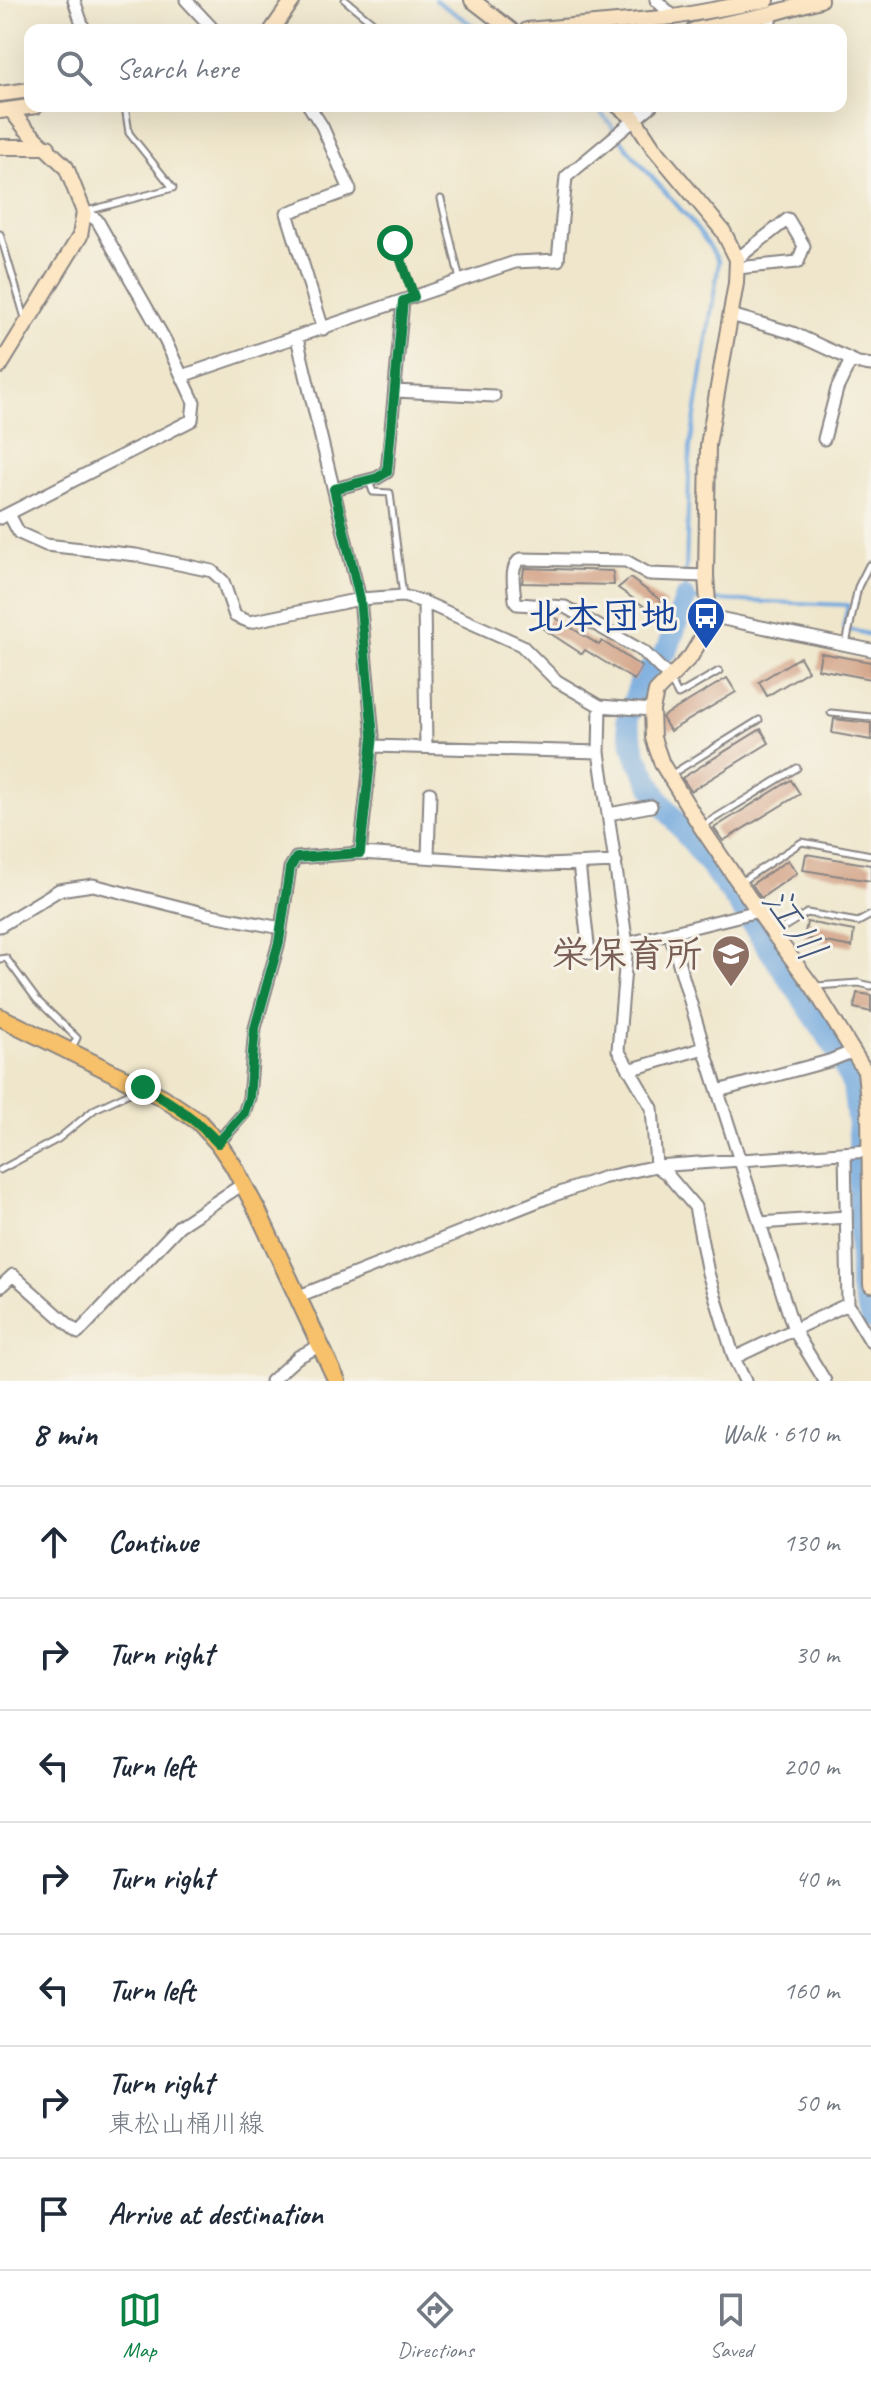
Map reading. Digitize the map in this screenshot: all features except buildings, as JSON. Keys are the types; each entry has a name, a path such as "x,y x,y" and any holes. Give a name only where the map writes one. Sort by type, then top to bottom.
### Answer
{"main road":[{"path":"0,1017 162,1097 199,1122 233,1165 299,1296 337,1381"}],"street":[{"path":"74,0 82,24"},
{"path":"186,0 208,24"},
{"path":"276,24 293,0"},
{"path":"472,0 503,24"},
{"path":"656,0 680,24"},
{"path":"595,24 820,0"},
{"path":"712,24 768,5"},
{"path":"0,366 80,236 84,212 66,167 5,110 1,92 24,90"},
{"path":"313,112 350,190 287,213 323,329"},
{"path":"626,112 634,118 653,147 723,231 737,264 708,445 706,576 709,616 705,632 691,656 656,692 652,710 653,738 662,764 701,827 813,987 865,1071 869,1084 871,1285"},
{"path":"182,376 515,262 558,260 566,177 642,112"},
{"path":"0,147 48,147"},
{"path":"84,212 97,220 165,340 194,402 192,420 4,516 19,533 46,545 136,555 212,571 223,581 235,616 250,622 360,599 403,596 424,602 521,645 557,681 600,706 652,710"},
{"path":"788,219 804,246 798,262 737,264 788,219"},
{"path":"334,489 377,478 387,472 409,299"},
{"path":"731,315 793,333 851,360 871,365"},
{"path":"297,338 360,599 373,736 360,853"},
{"path":"824,439 837,389 851,360"},
{"path":"395,391 494,396"},
{"path":"669,677 644,652 565,607 517,604 514,566 521,559 626,561 649,574 706,576"},
{"path":"424,602 426,747"},
{"path":"709,616 871,650"},
{"path":"600,706 599,752 627,945 618,1050 652,1108 656,1166"},
{"path":"372,746 599,752"},
{"path":"428,857 430,793"},
{"path":"609,814 651,806"},
{"path":"218,1143 244,1113 249,1098 255,1028 281,928 290,868 296,858 360,853 546,865 616,862"},
{"path":"579,864 589,953 758,911"},
{"path":"0,926 59,890 93,885 207,914 281,928"},
{"path":"670,933 794,1330 825,1381"},
{"path":"629,1070 704,1048"},
{"path":"718,1091 829,1061 854,1051"},
{"path":"299,1296 602,1178 656,1166 869,1151"},
{"path":"845,1153 848,1304 871,1342"},
{"path":"656,1166 667,1174 695,1207 708,1273 734,1358 745,1381"},
{"path":"0,1287 13,1275 78,1333 179,1226 243,1184"},
{"path":"760,1223 846,1217"},
{"path":"734,1358 848,1304"},
{"path":"271,1381 298,1357 321,1345"}],"lane":[{"path":"345,0 372,22"},
{"path":"84,212 173,188 129,133 126,112"},
{"path":"441,199 461,281"},
{"path":"0,234 27,323"},
{"path":"395,243 409,299"},
{"path":"369,480 373,492 390,493 403,596"},
{"path":"846,645 858,587 871,565"},
{"path":"669,677 678,695 719,671"},
{"path":"831,713 871,717"},
{"path":"670,775 759,720"},
{"path":"701,827 797,768"},
{"path":"738,883 802,842 871,855"},
{"path":"773,933 807,913 858,922 871,915"},
{"path":"0,959 6,958 37,1000 77,1038 70,1051"},
{"path":"813,987 859,983 871,986"},
{"path":"0,1170 58,1139 95,1109 143,1087"}],"waterway":[{"path":"435,0 471,24"},
{"path":"600,112 688,218 719,262 690,448 685,599 848,605 843,628 871,635"},
{"name":"江川","path":"685,599 668,649 641,680 627,720 636,755 658,798 734,897 833,1044 853,1086 859,1135 860,1285 871,1319"}],"place":[{"name":"北本団地","path":"706,650"},
{"name":"栄保育所","path":"731,988"}],"route":[{"path":"143,1087 199,1122 218,1143 244,1113 249,1098 255,1028 279,942 290,868 296,858 360,853 373,736 360,599 334,489 377,478 387,472 403,301 414,297 395,243"}]}
